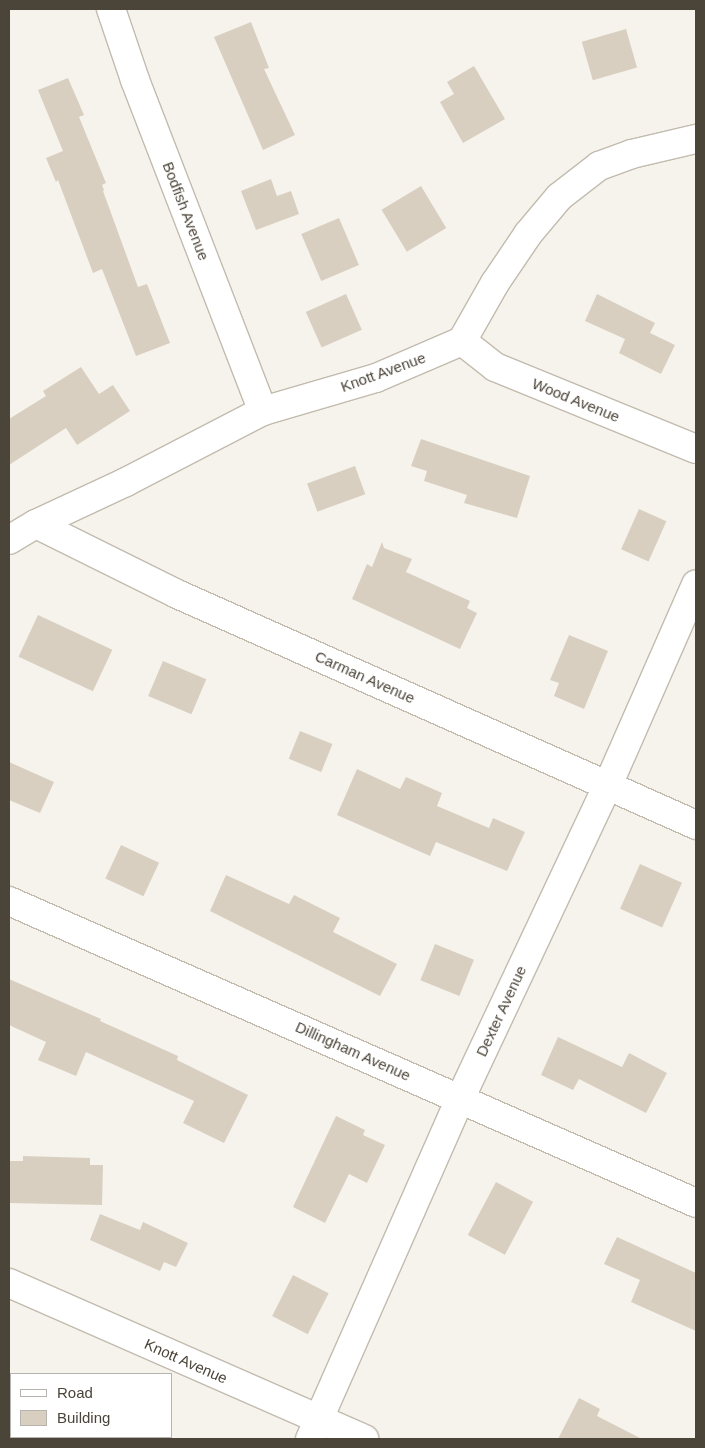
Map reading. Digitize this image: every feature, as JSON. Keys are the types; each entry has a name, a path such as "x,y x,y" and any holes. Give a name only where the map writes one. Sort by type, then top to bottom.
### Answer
{"street":[{"name":"Bodfish Avenue","path":"111,9 135,80 263,411"},
{"path":"462,341 495,283 528,234 559,197 599,166 632,154 696,139"},
{"name":"Knott Avenue","path":"9,540 36,524 126,482 263,411 376,378 462,341"},
{"name":"Wood Avenue","path":"462,341 494,367 696,449"},
{"name":"Carman Avenue","path":"36,524 177,594 696,825"},
{"name":"Dexter Avenue","path":"315,1429 460,1099 608,785 696,585"},
{"name":"Dillingham Avenue","path":"9,902 696,1203"},
{"name":"Knott Avenue","path":"9,1283 315,1429 364,1439"}],"building":[{"path":"251,22 269,68 264,69 295,135 263,150 214,37"},
{"path":"626,29 637,67 593,80 582,42"},
{"path":"474,66 505,119 463,143 440,102 454,94 447,82"},
{"path":"68,78 84,115 79,117 106,183 102,185 103,191 138,287 147,284 170,343 136,356 102,269 93,273 58,180 56,182 46,158 63,151 38,90"},
{"path":"271,179 277,196 291,191 299,214 256,230 241,191"},
{"path":"421,186 446,228 407,252 382,210"},
{"path":"339,218 359,265 321,281 301,234"},
{"path":"346,294 362,330 322,348 306,312"},
{"path":"597,294 655,323 650,333 675,345 661,374 619,353 625,339 585,321"},
{"path":"81,367 99,394 113,385 130,411 77,445 66,428 9,465 9,419 46,396 43,391"},
{"path":"421,439 530,476 517,518 464,503 467,495 424,481 427,471 411,466"},
{"path":"355,466 365,494 317,512 307,483"},
{"path":"639,509 666,521 649,561 621,549"},
{"path":"382,542 384,548 412,559 406,572 470,601 467,608 477,613 460,649 352,599 367,564 372,567"},
{"path":"38,615 112,650 93,691 19,657"},
{"path":"569,635 608,651 584,709 554,696 559,683 550,680"},
{"path":"163,661 206,679 191,714 148,696"},
{"path":"300,731 332,744 321,772 289,759"},
{"path":"9,762 54,782 40,813 9,800"},
{"path":"357,769 400,789 406,777 442,793 437,806 489,828 493,818 525,832 507,871 436,842 430,856 337,815"},
{"path":"121,845 159,863 143,896 105,879"},
{"path":"640,864 682,883 662,927 620,909"},
{"path":"226,875 289,904 294,895 340,918 333,932 397,964 380,996 210,911"},
{"path":"435,944 474,960 459,996 420,980"},
{"path":"9,979 101,1019 100,1021 178,1056 177,1060 248,1095 224,1143 183,1123 194,1101 86,1052 76,1076 38,1060 46,1042 9,1025"},
{"path":"558,1037 622,1067 629,1053 667,1073 646,1113 579,1079 573,1090 541,1075"},
{"path":"336,1116 365,1130 363,1135 385,1145 367,1183 349,1174 325,1223 293,1207"},
{"path":"23,1156 90,1158 90,1165 103,1165 102,1205 9,1203 9,1161 23,1161"},
{"path":"496,1182 533,1202 505,1255 468,1235"},
{"path":"100,1214 140,1230 143,1222 188,1243 176,1267 164,1262 160,1271 90,1240"},
{"path":"617,1237 696,1273 696,1331 631,1302 640,1280 604,1264"},
{"path":"293,1275 329,1293 308,1334 272,1316"},
{"path":"579,1398 600,1409 597,1416 642,1439 558,1439"}]}
